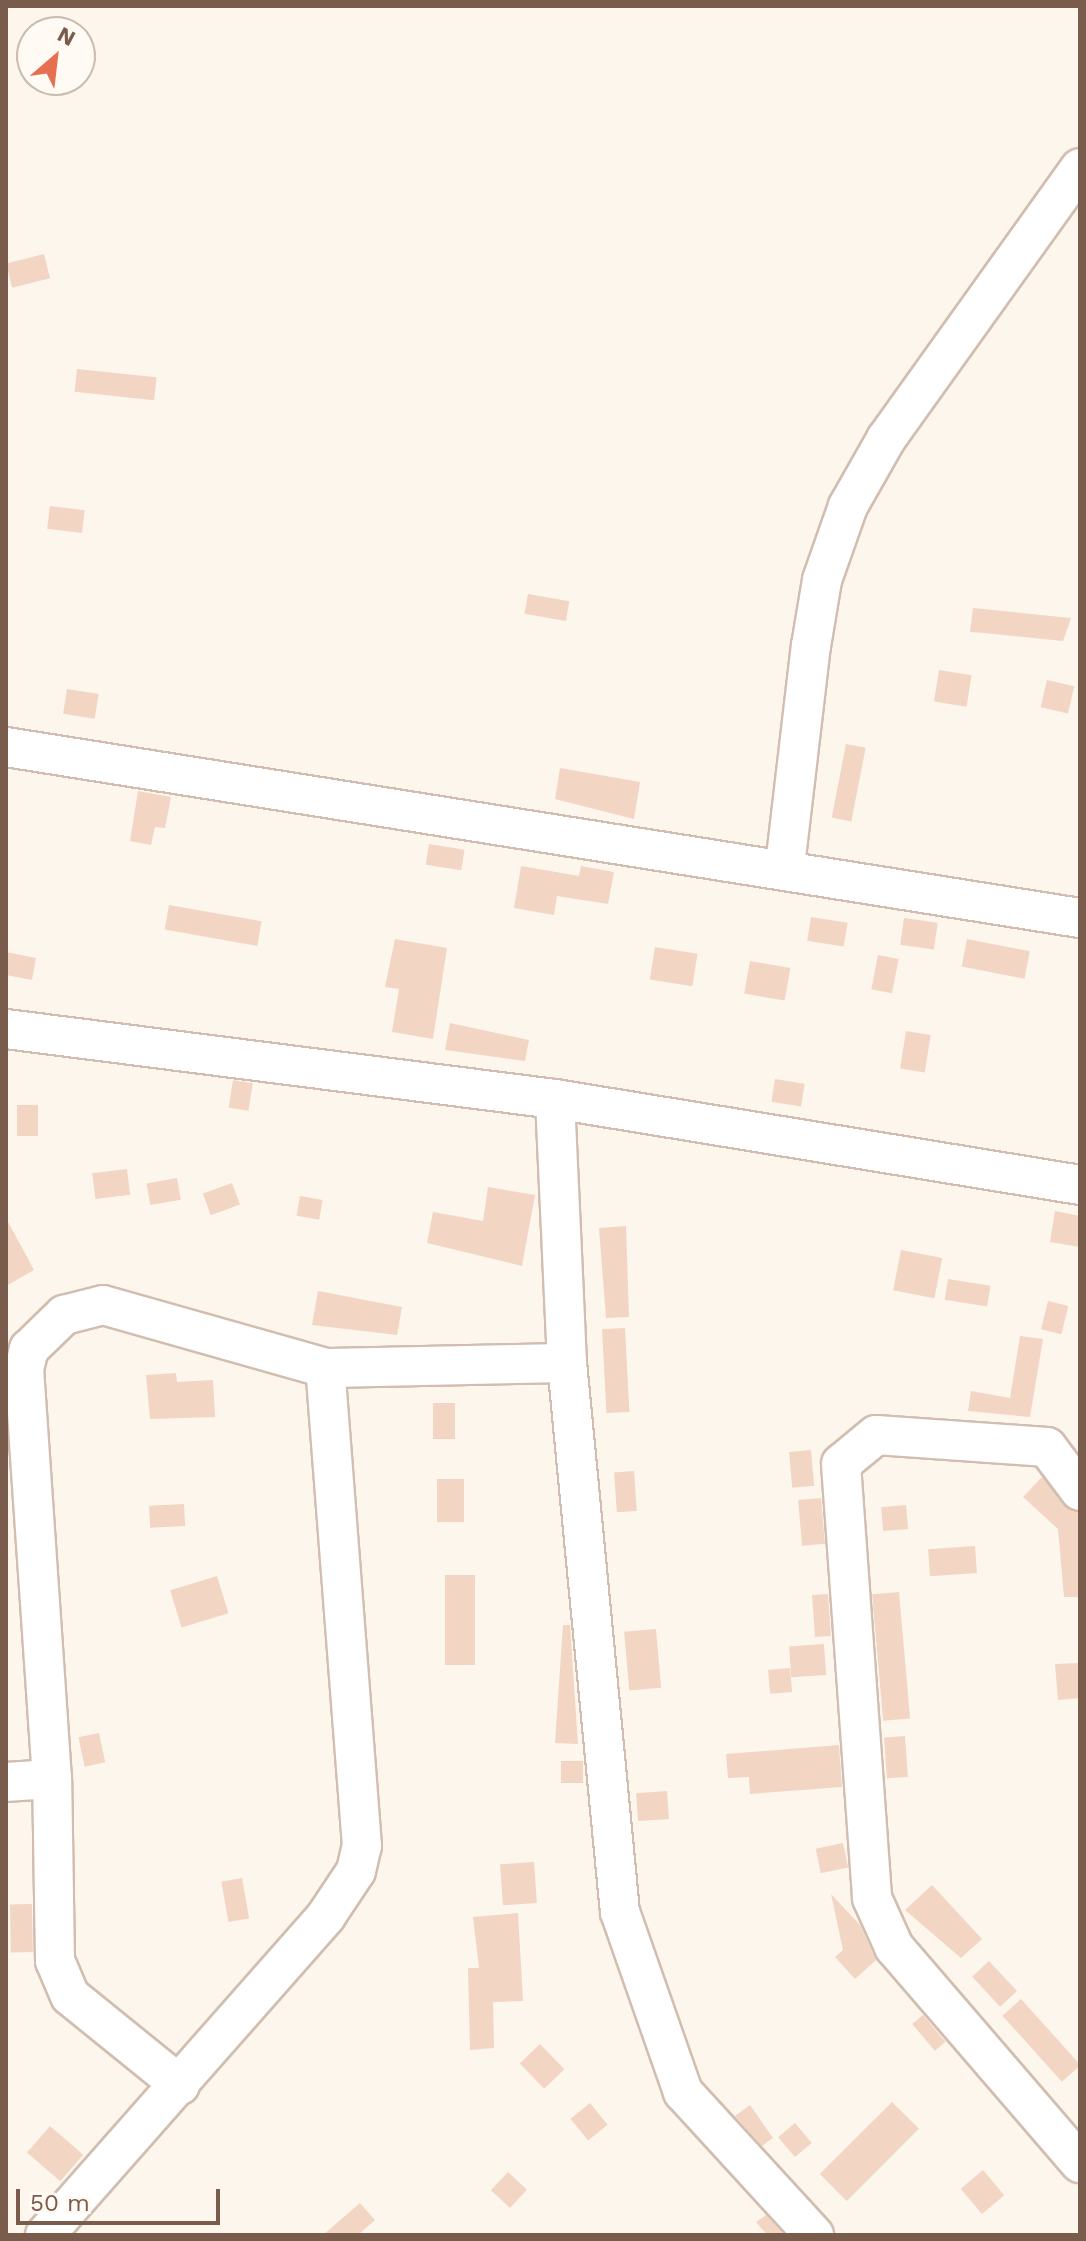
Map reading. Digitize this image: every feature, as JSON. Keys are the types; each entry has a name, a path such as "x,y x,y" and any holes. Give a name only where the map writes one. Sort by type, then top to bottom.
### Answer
{"street":[{"path":"785,866 811,646 822,580 848,506 886,439 1080,168"},
{"path":"6,747 785,866 1080,918"},
{"path":"6,1029 555,1099 1080,1185"},
{"path":"555,1099 567,1363 625,1930 683,2092 814,2235"},
{"path":"180,2085 60,1980 52,1779 24,1369 29,1349 64,1315 103,1305 325,1368 567,1363"},
{"path":"45,2235 326,1916 362,1846 325,1368"},
{"path":"1080,1491 1047,1447 876,1435 841,1464 872,1898 894,1947 1080,2163"},
{"path":"6,1782 52,1779"}],"building":[{"path":"44,254 50,278 12,288 6,263"},
{"path":"77,369 157,377 154,400 75,392"},
{"path":"50,506 85,510 82,533 47,529"},
{"path":"528,594 569,601 566,621 525,614"},
{"path":"973,608 1071,618 1063,641 970,632"},
{"path":"939,670 972,675 967,707 934,702"},
{"path":"1047,680 1074,686 1068,714 1041,707"},
{"path":"67,689 99,694 95,719 63,714"},
{"path":"846,744 866,748 851,821 832,818"},
{"path":"560,768 640,782 634,819 555,799"},
{"path":"138,791 171,797 165,828 155,827 151,845 130,841"},
{"path":"429,844 465,850 461,870 426,865"},
{"path":"521,866 579,876 581,866 614,872 608,904 557,896 554,915 514,908"},
{"path":"169,905 262,921 257,946 165,930"},
{"path":"811,917 848,923 844,946 807,941"},
{"path":"904,918 938,923 934,949 900,945"},
{"path":"395,939 447,948 433,1039 392,1032 399,989 385,987"},
{"path":"967,939 1030,951 1024,979 962,966"},
{"path":"655,947 697,954 692,986 650,980"},
{"path":"6,952 36,958 32,980 6,975"},
{"path":"878,955 899,959 892,993 871,989"},
{"path":"750,961 790,968 785,1001 744,993"},
{"path":"450,1023 529,1040 525,1061 445,1050"},
{"path":"906,1031 931,1035 925,1072 900,1069"},
{"path":"775,1079 805,1084 801,1106 771,1102"},
{"path":"233,1080 253,1083 248,1111 229,1108"},
{"path":"17,1105 38,1105 38,1136 17,1136"},
{"path":"127,1169 130,1195 95,1199 92,1173"},
{"path":"177,1178 181,1200 150,1205 146,1183"},
{"path":"232,1183 240,1205 211,1215 203,1194"},
{"path":"488,1187 535,1195 522,1266 427,1243 433,1212 483,1221"},
{"path":"300,1196 323,1200 319,1220 297,1216"},
{"path":"1055,1211 1080,1216 1080,1247 1050,1242"},
{"path":"6,1218 34,1270 6,1286"},
{"path":"626,1226 629,1317 606,1318 599,1228"},
{"path":"901,1250 942,1258 934,1298 893,1290"},
{"path":"948,1279 990,1286 987,1306 945,1300"},
{"path":"318,1291 402,1307 397,1335 312,1325"},
{"path":"1048,1301 1068,1306 1061,1334 1041,1329"},
{"path":"625,1328 629,1412 606,1413 602,1329"},
{"path":"1020,1336 1043,1339 1030,1417 968,1411 971,1391 1010,1398"},
{"path":"176,1373 177,1382 213,1380 215,1417 150,1419 146,1375"},
{"path":"433,1403 455,1403 455,1439 433,1439"},
{"path":"811,1450 814,1486 792,1488 789,1452"},
{"path":"634,1471 637,1511 617,1512 614,1472"},
{"path":"1042,1477 1079,1512 1080,1597 1064,1597 1058,1529 1023,1497"},
{"path":"437,1479 464,1479 464,1522 437,1522"},
{"path":"821,1498 825,1544 802,1546 798,1500"},
{"path":"184,1504 185,1526 150,1528 149,1506"},
{"path":"906,1505 908,1529 883,1531 881,1507"},
{"path":"975,1546 977,1573 930,1576 928,1549"},
{"path":"445,1575 475,1575 475,1665 445,1665"},
{"path":"217,1576 228,1613 182,1628 170,1590"},
{"path":"899,1592 910,1719 883,1721 872,1594"},
{"path":"828,1594 831,1636 815,1637 812,1595"},
{"path":"563,1625 570,1625 578,1744 555,1743"},
{"path":"656,1629 661,1688 629,1691 624,1632"},
{"path":"824,1644 826,1675 791,1677 789,1646"},
{"path":"1080,1663 1080,1698 1058,1700 1055,1664"},
{"path":"790,1668 792,1692 770,1694 768,1670"},
{"path":"99,1733 105,1762 85,1767 78,1737"},
{"path":"905,1736 908,1777 887,1778 884,1737"},
{"path":"839,1745 842,1787 750,1794 749,1777 728,1778 726,1754"},
{"path":"561,1761 583,1761 583,1783 561,1783"},
{"path":"667,1791 669,1819 638,1821 636,1793"},
{"path":"843,1843 848,1867 821,1873 816,1849"},
{"path":"534,1862 537,1903 503,1905 500,1864"},
{"path":"242,1878 249,1918 228,1922 221,1882"},
{"path":"932,1885 982,1939 961,1958 905,1910"},
{"path":"831,1894 860,1925 876,1960 855,1979 835,1957 843,1950"},
{"path":"10,1904 32,1904 33,1952 11,1952"},
{"path":"518,1913 523,2001 493,2002 494,2048 470,2050 468,1968 479,1968 473,1917"},
{"path":"989,1961 1017,1991 1000,2007 972,1977"},
{"path":"1021,1999 1080,2065 1062,2082 1002,2016"},
{"path":"923,2015 945,2042 935,2051 912,2024"},
{"path":"540,2044 564,2069 544,2089 520,2063"},
{"path":"892,2102 919,2129 847,2201 820,2174"},
{"path":"590,2103 608,2125 588,2140 571,2119"},
{"path":"750,2105 773,2138 762,2146 735,2116"},
{"path":"795,2123 812,2143 795,2157 778,2137"},
{"path":"50,2126 83,2155 60,2181 27,2152"},
{"path":"983,2170 1004,2195 982,2214 961,2189"},
{"path":"508,2172 527,2190 510,2208 491,2190"},
{"path":"360,2203 375,2220 358,2235 323,2235"},
{"path":"766,2215 784,2235 767,2235 756,2222"}]}
